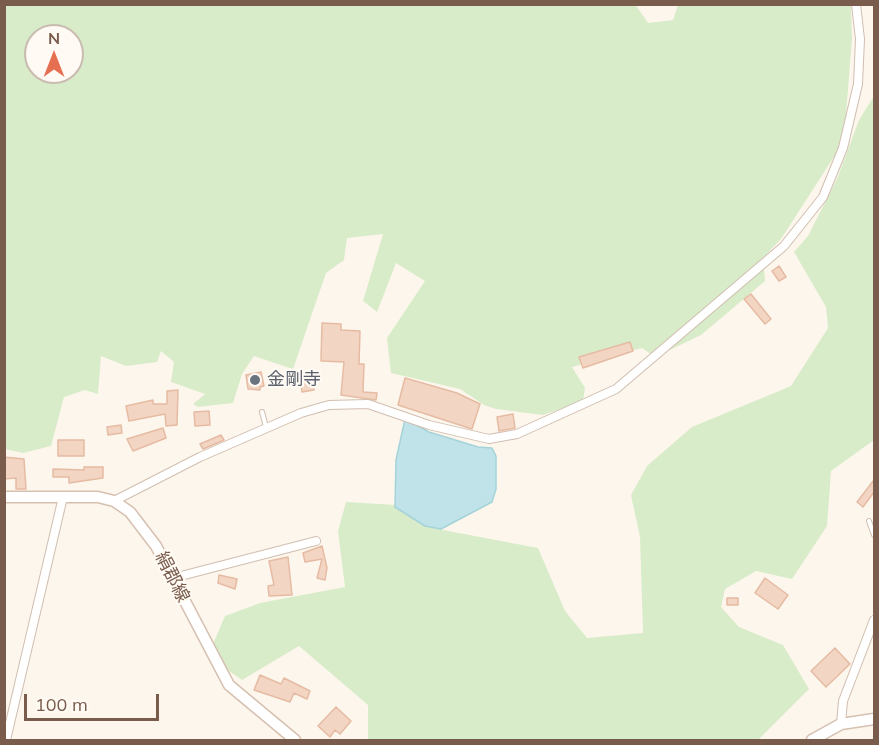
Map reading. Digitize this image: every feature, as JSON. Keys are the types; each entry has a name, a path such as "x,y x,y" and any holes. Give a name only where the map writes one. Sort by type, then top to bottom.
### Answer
{"main road":[{"path":"4,497 98,497 114,501"},
{"name":"絹郡線","path":"114,501 143,526 229,685 294,741"},
{"path":"812,741 826,730 841,724 874,719"}],"street":[{"path":"114,501 183,465 302,413 356,402 380,407 460,434 489,439 517,434 616,389 784,246 823,197 843,148 858,84 860,39 856,4"},
{"path":"6,741 63,497"},
{"path":"173,578 316,541"},
{"path":"841,724 843,701 874,620"}],"lane":[{"path":"262,412 266,428"},
{"path":"869,521 874,535"}],"green space":[{"path":"635,4 648,23 673,20 678,5 851,5 852,38 844,140 781,239 763,258 765,281 701,335 655,357 642,348 572,367 585,388 583,401 543,415 496,409 484,405 460,389 391,373 387,338 425,281 396,263 377,312 363,301 383,234 347,238 344,260 326,273 293,369 254,356 242,374 233,403 198,407 193,404 205,394 171,382 174,362 161,351 157,362 126,366 101,356 98,394 85,390 64,397 51,446 23,453 5,449 5,5"},
{"path":"874,96 874,440 831,471 827,526 792,579 756,571 725,589 721,607 739,627 783,645 809,689 758,740 368,740 368,705 299,646 242,680 225,668 213,644 225,616 260,603 345,587 338,531 346,502 396,505 443,530 538,548 565,611 587,638 643,633 640,537 631,495 647,466 692,427 791,386 828,328 826,307 794,252 808,236 837,179 859,120"}],"water":[{"path":"405,419 429,432 478,447 492,448 496,456 496,489 492,502 441,529 425,526 395,507 396,460"}],"building":[{"path":"779,266 786,277 779,281 772,271"},
{"path":"751,294 771,319 765,324 744,299"},
{"path":"322,323 341,324 341,330 360,331 359,364 364,364 363,392 377,393 376,400 341,395 344,362 321,361"},
{"path":"630,342 633,351 583,368 579,357"},
{"name":"金剛寺","path":"261,372 264,386 260,387 260,390 248,389 246,375"},
{"path":"312,376 314,390 302,392 300,378"},
{"path":"405,378 457,393 480,404 472,429 398,405"},
{"path":"178,390 177,425 166,426 165,414 129,421 126,406 153,400 153,404 167,404 167,391"},
{"path":"209,411 210,425 195,426 194,412"},
{"path":"513,414 515,428 499,431 497,417"},
{"path":"121,425 122,433 108,435 107,427"},
{"path":"163,428 166,438 133,451 127,439"},
{"path":"221,435 224,440 203,449 200,444"},
{"path":"58,440 84,440 84,456 58,456"},
{"path":"4,457 24,459 26,489 16,489 16,478 4,479"},
{"path":"84,467 103,467 103,478 69,483 69,477 53,477 53,469 84,470"},
{"path":"874,480 874,492 863,507 857,502"},
{"path":"322,546 327,568 325,580 317,578 322,559 305,562 303,553"},
{"path":"288,557 292,595 269,596 268,586 274,585 269,561"},
{"path":"219,575 237,579 235,589 218,583"},
{"path":"765,578 788,595 778,609 755,593"},
{"path":"727,598 738,598 738,605 727,605"},
{"path":"835,648 850,664 826,687 811,671"},
{"path":"260,675 281,684 284,678 310,691 307,699 294,693 290,702 254,690"},
{"path":"336,707 351,721 340,734 335,730 330,737 318,726"}],"place":[{"name":"金剛寺","path":"255,380"}]}
